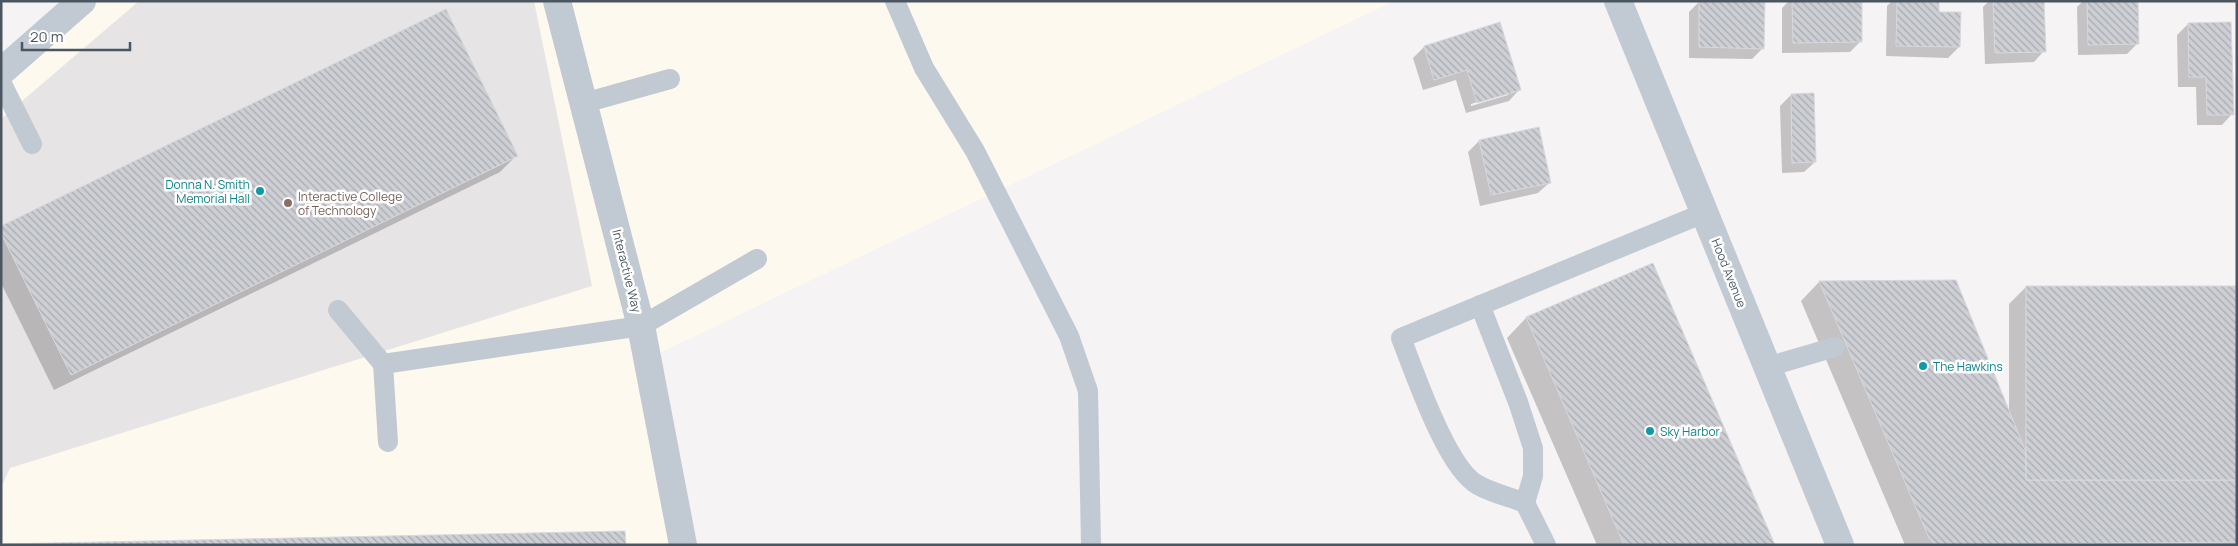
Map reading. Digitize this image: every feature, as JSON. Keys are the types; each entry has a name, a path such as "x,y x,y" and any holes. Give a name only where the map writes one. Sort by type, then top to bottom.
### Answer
{"street":[{"path":"1,72 82,1"},
{"name":"Interactive Way","path":"557,1 641,326 683,545"},
{"name":"Hood Avenue","path":"1618,1 1840,545"}],"lane":[{"path":"896,1 924,68 974,152 1069,336 1088,391 1091,545"},
{"path":"584,103 670,79"},
{"path":"1,82 32,144"},
{"path":"1546,545 1525,503 1477,485 1452,456 1436,424 1401,338 1704,213"},
{"path":"383,364 641,326 757,258"},
{"path":"1480,305 1518,402 1533,448 1533,476 1525,503"},
{"path":"338,310 383,364 388,442"},
{"path":"1767,367 1835,347"}],"shaded area":[{"path":"91,1 1394,1 649,358 674,545 1,545 1,78"},
{"name":"Interactive College of Technology","path":"139,1 534,1 592,286 10,468 1,488 1,119"}],"building":[{"path":"1699,1 1765,1 1764,49 1699,47"},
{"path":"1792,1 1862,1 1862,42 1793,43"},
{"path":"1897,1 1939,1 1939,12 1961,12 1960,47 1896,46"},
{"path":"1993,1 2044,1 2046,52 1995,53"},
{"path":"2087,1 2138,1 2139,44 2088,45"},
{"name":"Donna N. Smith Memorial Hall","path":"446,9 518,156 71,375 1,233 1,226"},
{"path":"1500,22 1521,90 1477,103 1467,70 1434,80 1424,46"},
{"path":"2231,22 2234,115 2207,115 2206,77 2189,77 2188,23"},
{"path":"1814,93 1816,162 1792,163 1791,94"},
{"path":"1539,127 1551,183 1491,195 1479,140"},
{"name":"Sky Harbor","path":"1653,263 1775,545 1624,545 1526,317"},
{"name":"The Hawkins","path":"1956,280 2026,452 2026,480 2237,480 2237,542 1935,545 1929,538 1819,281"},
{"path":"2026,286 2237,286 2237,480 2026,480"},
{"path":"625,531 626,545 4,545 4,544"}],"place":[{"name":"Donna N. Smith Memorial Hall","path":"260,191"},
{"name":"Interactive College of Technology","path":"288,203"},
{"name":"The Hawkins","path":"1923,366"},
{"name":"Sky Harbor","path":"1650,431"}]}
